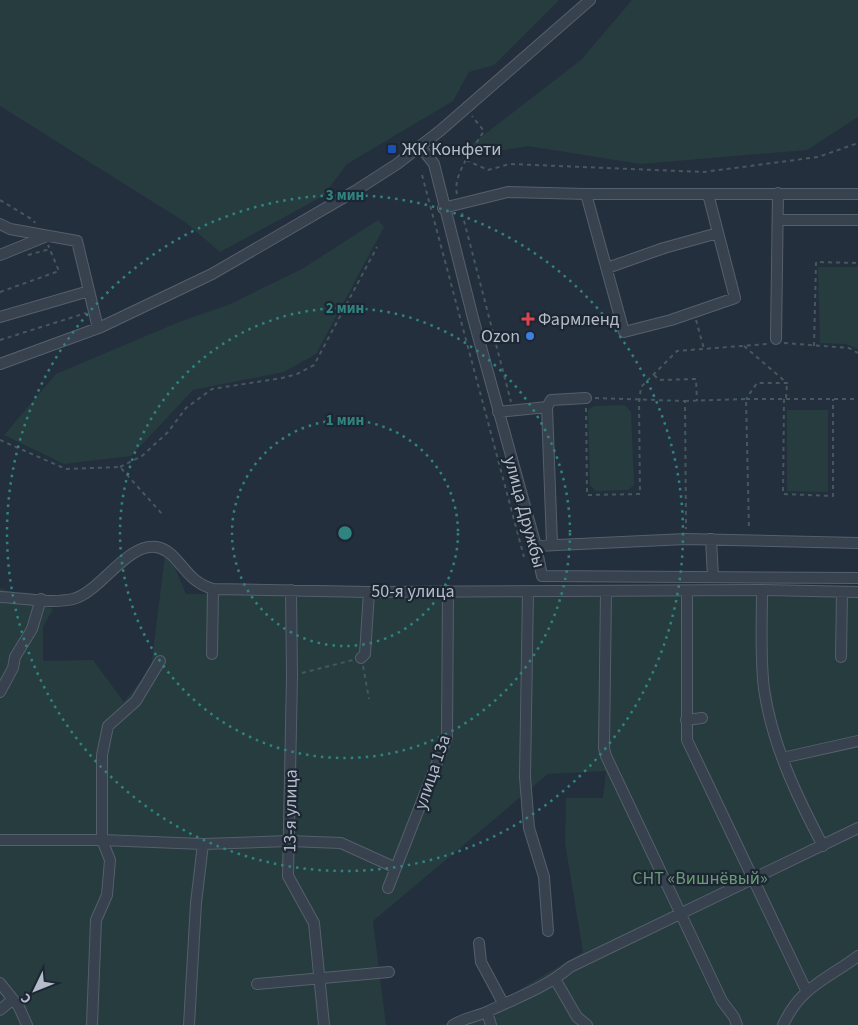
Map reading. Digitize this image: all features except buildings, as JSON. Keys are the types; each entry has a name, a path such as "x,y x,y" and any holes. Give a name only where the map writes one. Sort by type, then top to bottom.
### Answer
{"street":[{"path":"0,364 98,328 212,274 355,190 420,146 590,0"},
{"name":"улица Дружбы","path":"420,146 434,164 443,208 536,546 542,576 858,578"},
{"path":"443,208 508,192 586,194 858,194"},
{"path":"773,342 778,193"},
{"path":"586,194 624,332 735,298 708,194"},
{"path":"778,220 858,220"},
{"path":"0,224 10,229 77,240 98,328"},
{"path":"607,268 664,248 718,233"},
{"path":"0,255 48,236"},
{"path":"0,317 89,291"},
{"path":"552,544 547,407 551,400 586,398"},
{"path":"498,412 547,407"},
{"path":"536,546 686,539 858,543"},
{"path":"711,539 713,577"},
{"name":"50-я улица","path":"0,597 74,599 86,592 135,552 148,547 168,552 192,579 202,586 213,589 369,592 762,590 858,592"},
{"path":"212,654 213,589"},
{"name":"13-я улица","path":"291,590 292,676 288,876 314,923 324,1025"},
{"path":"762,590 764,692 782,758 801,806 823,846"},
{"name":"улица 13а","path":"388,888 447,737 448,591"},
{"path":"528,591 526,785 529,828 544,877 548,931"},
{"path":"606,591 604,748 722,1001 734,1016 737,1025"},
{"path":"687,591 687,740 751,878 806,990"},
{"path":"361,658 366,654 369,592"},
{"path":"841,657 842,592"},
{"path":"0,692 13,668 15,657 32,629 41,599"},
{"path":"92,1025 96,920 107,895 110,860 102,840 102,755 108,726 136,701 160,660"},
{"path":"686,720 702,718"},
{"path":"782,758 858,741"},
{"path":"453,1025 467,1017 487,1012 555,980 570,967 858,828"},
{"path":"0,840 102,840 203,844 289,841 340,843 396,868"},
{"path":"189,1025 196,903 203,844"},
{"path":"479,943 481,962 503,1003"},
{"path":"783,1025 790,1009 806,990 858,956"},
{"path":"257,984 389,972"},
{"path":"555,980 577,1016 587,1025"},
{"path":"0,983 20,1008 27,1025"},
{"path":"0,1010 12,1000"},
{"path":"487,1012 491,1025"}],"path":[{"path":"466,108 484,131 466,160 454,187 513,409"},
{"path":"466,160 488,170 510,164 704,172 818,157 858,143"},
{"path":"422,175 524,557"},
{"path":"0,200 33,220"},
{"path":"0,440 66,469 120,468 142,456 168,432 186,408 212,389 282,378 298,374 314,365 377,247"},
{"path":"0,292 59,271 50,249"},
{"path":"814,346 816,262 858,263"},
{"path":"0,340 94,311"},
{"path":"694,312 704,349"},
{"path":"858,353 849,348 773,342 677,351 641,387 639,399 640,494 587,495 586,398 639,399 685,401 858,399"},
{"path":"743,346 787,383"},
{"path":"654,375 659,380 696,379 696,401"},
{"path":"749,540 746,399 757,383 787,383"},
{"path":"787,383 783,494 833,496 833,399"},
{"path":"685,401 686,539"},
{"path":"120,468 162,515"},
{"path":"292,676 361,658 369,699"}],"green space":[{"path":"0,0 559,0 494,65 469,72 453,101 347,164 323,196 220,252 185,222 0,106"},
{"path":"632,0 858,0 858,117 807,150 640,164 528,146 478,154 472,144 581,60"},
{"path":"378,220 384,227 316,354 284,372 193,390 131,456 64,464 4,435 56,374 179,322 228,305 302,269"},
{"path":"818,267 858,267 858,349 846,344 820,343"},
{"path":"625,405 631,412 634,485 628,490 596,491 590,485 588,410 594,406"},
{"path":"787,410 828,410 828,492 787,491"},
{"name":"СНТ «Вишнёвый»","path":"165,555 175,568 186,594 858,597 858,1025 440,1025 472,1018 583,952 565,843 566,798 603,798 606,771 548,774 373,921 386,1025 0,1025 0,588 53,609 43,627 43,661 93,660 124,702 151,668"}],"place":[{"name":"ЖК Конфети","path":"392,149"},
{"name":"Фармленд","path":"528,319"},
{"name":"Ozon","path":"530,336"}]}
